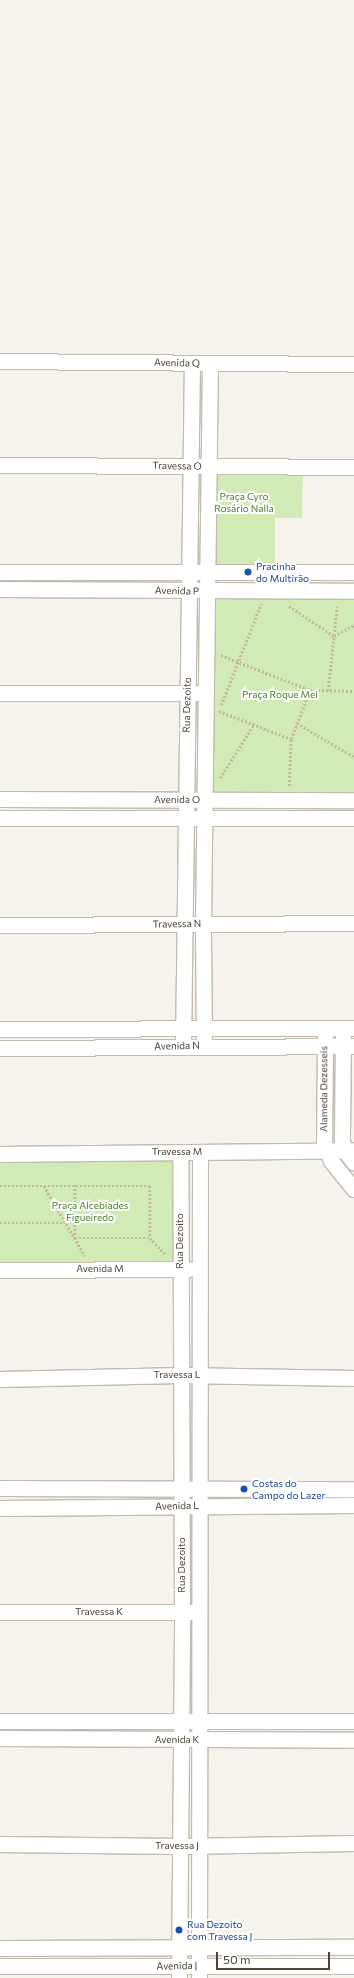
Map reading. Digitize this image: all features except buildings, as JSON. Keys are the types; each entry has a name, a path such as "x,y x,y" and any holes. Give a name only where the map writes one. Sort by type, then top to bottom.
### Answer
{"street":[{"name":"Avenida Q","path":"0,361 354,364"},
{"name":"Rua Dezoito","path":"183,1047 192,363"},
{"name":"Rua Dezoito","path":"204,1046 203,924 205,800 210,704 206,649 210,363"},
{"name":"Travessa O","path":"0,465 354,467"},
{"name":"Avenida P","path":"0,572 354,572"},
{"path":"96,590 97,572"},
{"path":"314,572 316,591"},
{"name":"Avenida P","path":"0,590 346,591"},
{"path":"0,693 187,693 210,704"},
{"name":"Avenida O","path":"0,799 354,800"},
{"name":"Avenida O","path":"0,818 354,818"},
{"name":"Travessa N","path":"0,925 354,923"},
{"name":"Avenida N","path":"0,1029 183,1027 348,1028"},
{"name":"Alameda Dezesseis","path":"325,1028 324,1142 326,1151"},
{"name":"Alameda Dezesseis","path":"348,1028 342,1140 349,1150"},
{"name":"Avenida N","path":"0,1048 348,1046"},
{"path":"349,1150 354,1163"},
{"name":"Travessa M","path":"0,1154 349,1150"},
{"path":"326,1151 354,1188"},
{"name":"Rua Dezoito","path":"179,1972 182,1612 180,1152"},
{"name":"Rua Dezoito","path":"199,1972 200,1152"},
{"name":"Avenida M","path":"0,1270 200,1269"},
{"name":"Travessa L","path":"0,1379 180,1375 354,1378"},
{"name":"Avenida L","path":"0,1488 182,1490 354,1489"},
{"name":"Avenida L","path":"0,1508 199,1505 354,1505"},
{"name":"Travessa K","path":"0,1612 199,1612"},
{"name":"Avenida K","path":"0,1721 354,1721"},
{"name":"Avenida K","path":"0,1738 354,1740"},
{"name":"Travessa J","path":"0,1844 200,1846 354,1844"},
{"name":"Avenida J","path":"0,1948 354,1947"},
{"name":"Avenida J","path":"0,1966 199,1972 354,1966"}],"path":[{"path":"291,739 210,704 238,662 267,591 334,636"},
{"path":"328,691 334,636 346,591"},
{"path":"334,636 354,625"},
{"path":"206,649 310,690 354,691"},
{"path":"289,800 291,739 310,690"},
{"path":"297,723 354,757"},
{"path":"205,800 254,724"},
{"path":"75,1185 75,1238"},
{"path":"0,1186 150,1186 150,1238 75,1238"},
{"path":"44,1186 93,1269"},
{"path":"0,1223 66,1223"}],"green space":[{"name":"Praça Cyro Rosário Nalla","path":"209,466 303,467 302,518 275,518 275,572 208,571"},
{"name":"Praça Roque Mei","path":"208,591 354,591 354,800 208,800"},
{"name":"Praça Alcebiades Figueiredo","path":"0,1152 180,1152 180,1269 0,1269"}],"place":[{"name":"Pracinha do Multirão","path":"248,572"},
{"name":"Costas do Campo do Lazer","path":"244,1489"},
{"name":"Rua Dezoito com Travessa J","path":"179,1930"}]}
